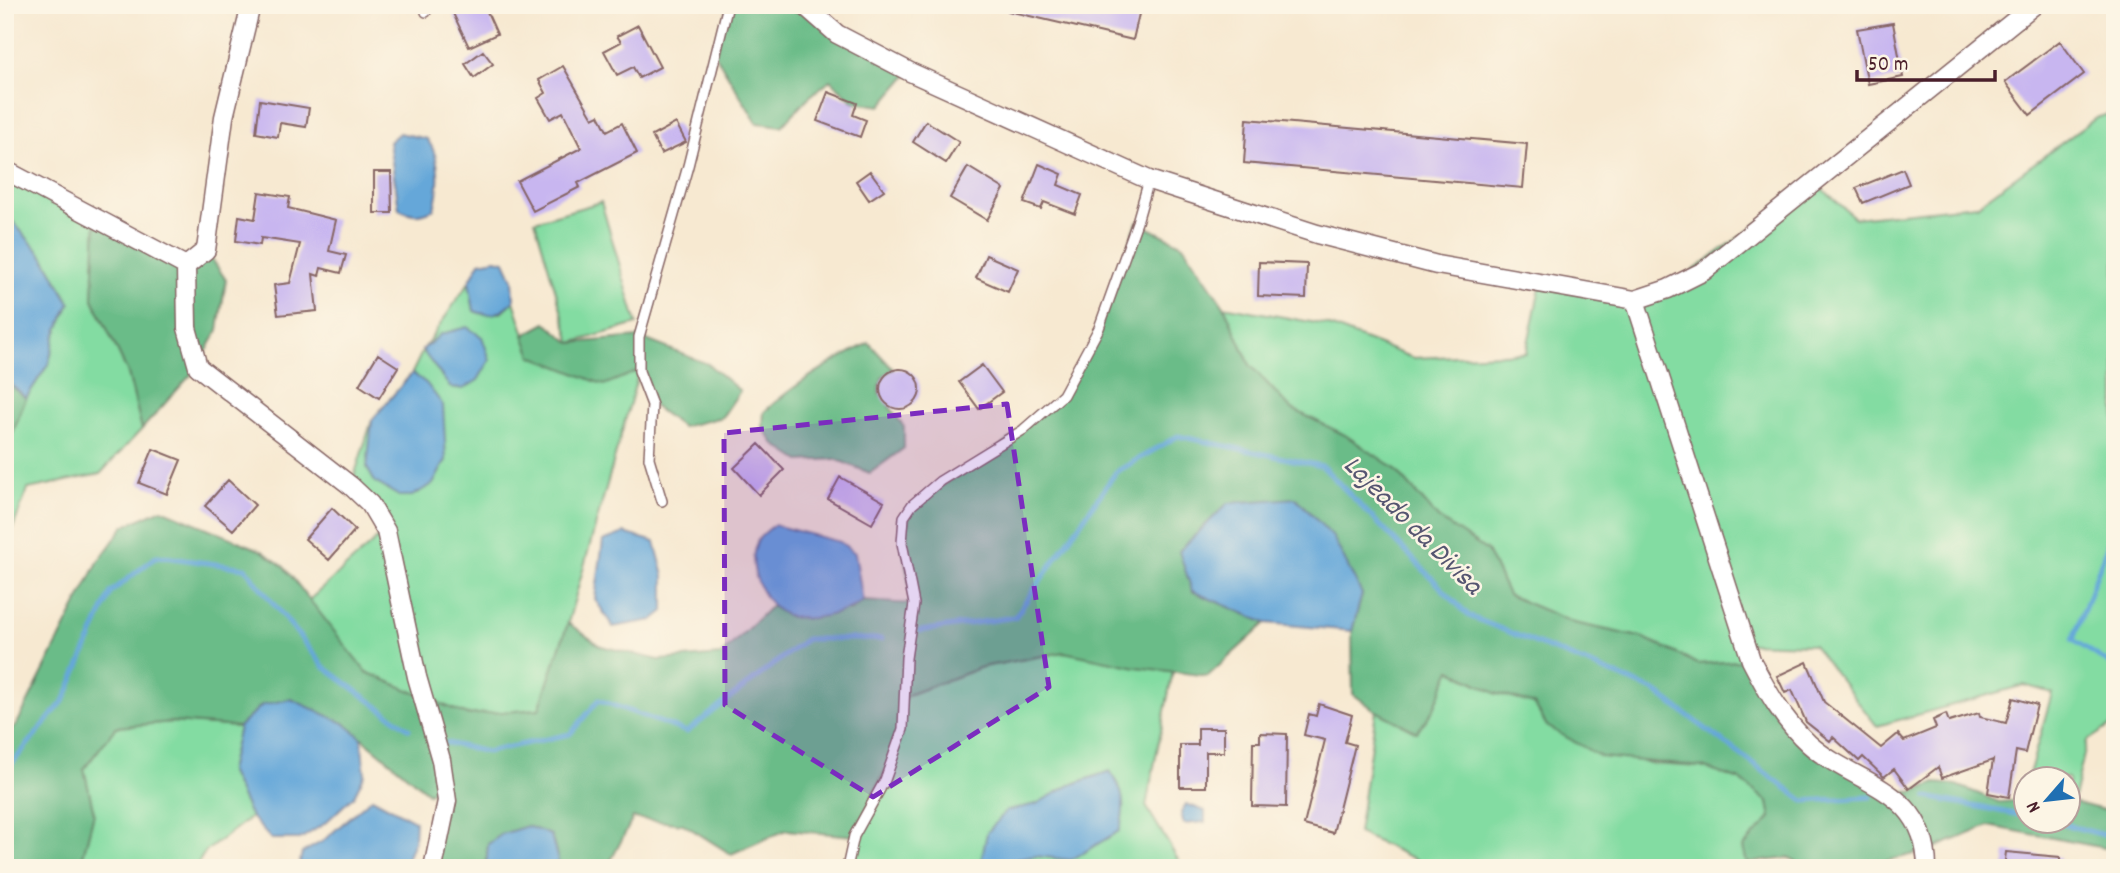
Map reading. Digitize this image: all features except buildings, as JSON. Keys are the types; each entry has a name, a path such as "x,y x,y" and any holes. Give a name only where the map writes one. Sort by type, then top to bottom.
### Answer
{"street":[{"path":"186,266 206,250 224,117 251,5"},
{"path":"804,5 837,34 910,72 1149,180 1317,234 1437,265 1635,300 1668,289 1704,271 2034,5"},
{"path":"5,170 186,266"},
{"path":"186,266 187,328 198,367 351,486 370,504 386,531 417,677 441,760 447,801 433,868"},
{"path":"1635,300 1751,660 1776,707 1810,745 1909,808 1927,851 1927,868"}],"lane":[{"path":"662,500 649,458 652,405 639,371 639,337 688,166 728,5"},
{"path":"847,868 854,836 885,780 903,729 906,658 914,604 902,543 904,517 912,505 940,481 1023,430 1063,394 1099,328 1149,180"}],"highlighted area":[{"path":"1007,404 1049,687 873,797 725,705 724,433"}],"green space":[{"path":"728,5 804,5 910,72 881,106 854,102 830,80 808,98 782,126 757,123 715,54"},
{"path":"2115,112 2115,723 2087,741 2082,764 2032,764 2052,693 2024,685 1877,726 1813,645 1746,643 1751,660 1698,664 1644,638 1574,623 1508,595 1487,551 1438,518 1394,468 1345,435 1290,408 1250,365 1224,306 1327,325 1413,358 1526,353 1541,283 1635,300 1668,289 1815,182 1855,218 1977,205 2096,118"},
{"path":"5,170 96,218 93,299 128,373 142,429 100,474 28,489 5,548 5,453 26,398 49,363 55,336 70,303 43,256 5,213"},
{"path":"601,202 637,324 571,343 535,221"},
{"path":"96,218 186,266 206,250 226,280 218,330 198,367 142,429 128,373 93,299"},
{"path":"1137,222 1183,245 1224,306 1250,365 1290,408 1345,435 1394,468 1438,518 1487,551 1508,595 1574,623 1644,638 1698,664 1751,660 1809,745 1883,790 1912,792 1936,783 1957,785 1999,802 2011,801 2011,830 1989,826 1927,851 1858,868 1809,868 1790,858 1747,863 1743,847 1771,818 1768,802 1740,780 1702,767 1601,757 1547,726 1534,704 1495,693 1451,670 1433,710 1417,732 1376,711 1353,694 1352,631 1362,594 1192,591 1266,623 1208,676 1136,667 1064,652 982,667 905,696 895,749 854,836 786,830 731,854 683,824 633,818 607,868 560,868 551,835 488,844 486,868 433,868 444,786 428,793 344,723 262,705 239,727 173,722 116,727 84,769 94,813 80,868 5,868 5,735 17,724 98,562 124,526 162,509 262,551 284,567 366,672 467,715 539,709 568,623 601,646 659,660 721,655 771,606 789,616 851,610 863,601 913,604 902,543 912,505 998,448 1039,416 1071,380 1092,343"},
{"path":"469,282 474,311 501,313 514,301 532,356 639,371 568,623 539,709 467,715 366,672 309,600 386,531 351,486 372,420 412,373 423,350"},
{"path":"546,323 571,343 639,337 708,364 740,391 722,417 682,427 652,405 638,371 604,385 532,356 524,335"},
{"path":"869,343 893,369 882,378 879,392 904,427 904,448 870,473 835,459 800,461 774,444 763,427 764,412 814,374"},
{"path":"5,380 26,398 5,453"},
{"path":"1064,652 1173,671 1146,806 1183,868 847,868 905,696 982,667"},
{"path":"1450,670 1495,693 1534,704 1547,726 1652,764 1702,767 1740,780 1768,802 1771,818 1743,847 1747,863 1742,868 1434,868 1358,833 1376,711 1417,732 1433,710"},
{"path":"173,722 239,727 229,771 251,817 205,852 195,868 80,868 94,813 84,769 116,727"},
{"path":"2082,804 2115,813 2115,850 2031,834 2082,834"}],"water":[{"path":"399,133 427,139 435,155 438,172 436,200 434,209 425,213 413,214 399,209 389,142"},
{"path":"5,213 43,256 70,303 55,336 49,363 26,398 5,380"},
{"path":"496,259 505,261 513,279 514,301 495,313 474,311 469,282 480,262"},
{"path":"467,327 482,337 490,360 478,380 463,389 450,387 422,350 441,334"},
{"path":"412,373 426,383 443,405 446,460 433,484 412,496 399,496 375,482 367,468 372,420"},
{"path":"1296,498 1333,537 1362,594 1352,631 1266,623 1192,591 1179,551 1228,503"},
{"path":"774,525 840,542 855,553 863,601 837,613 815,618 794,617 777,609 758,583 754,561 758,540"},
{"path":"624,533 655,542 664,576 664,611 653,620 613,627 595,599 603,541"},
{"path":"291,699 344,723 361,737 365,774 354,796 324,824 300,839 271,839 251,817 229,771 239,727 262,705"},
{"path":"1110,771 1123,800 1119,831 1071,860 1035,856 1005,862 981,862 987,833 1006,811 1036,804 1070,785"},
{"path":"372,798 415,821 414,841 404,868 298,868 302,853 323,841"},
{"path":"1186,804 1205,811 1205,822 1184,824 1181,813"},
{"path":"527,826 551,835 560,868 486,868 488,844 502,834"}],"waterway":[{"name":"Lajeado da Divisa","path":"920,631 1015,617 1116,472 1178,436 1322,466 1469,616 1653,690 1804,801 1871,797"},
{"path":"2115,524 2073,640 2115,667"},
{"name":"Lajeado da Divisa","path":"5,772 65,699 111,592 157,556 245,568 324,667 409,729"},
{"name":"Lajeado da Divisa","path":"447,743 487,752 570,734 599,700 687,732 806,639 882,639"},
{"name":"Lajeado da Divisa","path":"1927,797 2011,813"},
{"name":"Lajeado da Divisa","path":"2082,829 2115,838"}]}
